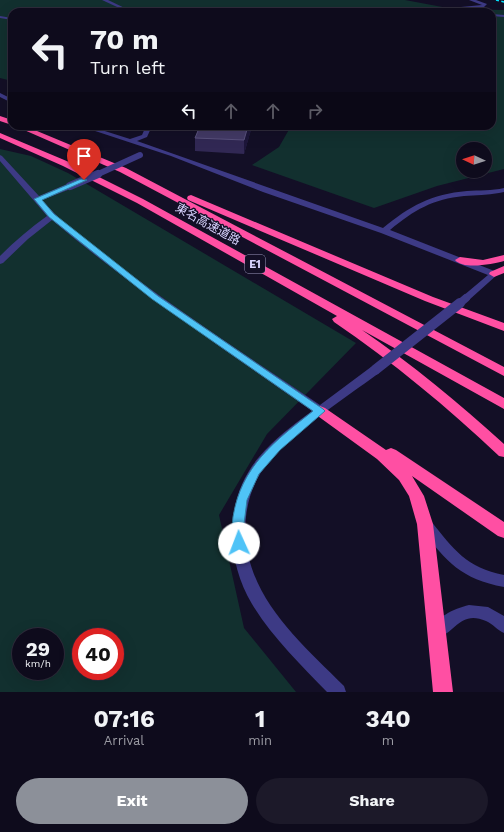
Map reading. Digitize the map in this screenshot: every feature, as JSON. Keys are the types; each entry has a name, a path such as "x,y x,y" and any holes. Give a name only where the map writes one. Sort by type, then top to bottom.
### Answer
{"highway":[{"name":"東名高速道路","path":"28,130 123,170 504,372"},
{"name":"東名高速道路","path":"0,135 66,164 140,201 504,404"},
{"path":"123,170 429,299 504,327"},
{"path":"460,260 483,263 504,258"},
{"path":"256,265 371,341 418,376 462,413 504,452"},
{"path":"494,274 504,269"},
{"path":"320,411 392,463 412,486 418,498 425,524 443,692"},
{"path":"320,411 368,439 504,531"}],"street":[{"path":"104,0 124,8"},
{"path":"461,8 483,7 484,4 471,0"},
{"path":"96,130 154,149 384,231 494,274 466,298 276,447 255,471 242,500 237,532 243,566 257,600 282,634 338,692"},
{"path":"131,141 145,136 147,130"},
{"path":"38,199 154,149"},
{"path":"0,157 52,216 155,298 320,411"},
{"path":"384,231 406,213 425,201 460,194 504,190"},
{"path":"0,261 14,246 36,227 52,216"},
{"path":"425,524 449,554 461,565 475,574 488,579 504,581"},
{"path":"437,632 455,616 466,612 476,611 488,614 500,621 504,626"}],"green space":[{"path":"0,0 405,0 448,8 8,8 8,80 0,78"},
{"path":"496,10 504,10 504,169 492,172 492,142 456,142 456,178 469,178 437,186 374,208 252,165 279,147 289,130 496,130"},
{"path":"0,149 31,156 68,173 356,343 267,434 219,515 244,628 296,692 0,692"}],"building":[{"path":"198,130 247,130 244,140 195,138"}],"railway":[{"path":"496,0 504,2"}],"route":[{"path":"84,180 38,199 52,216 99,255 155,298 320,411 276,447 255,471 242,500 237,532 239,543"}]}
